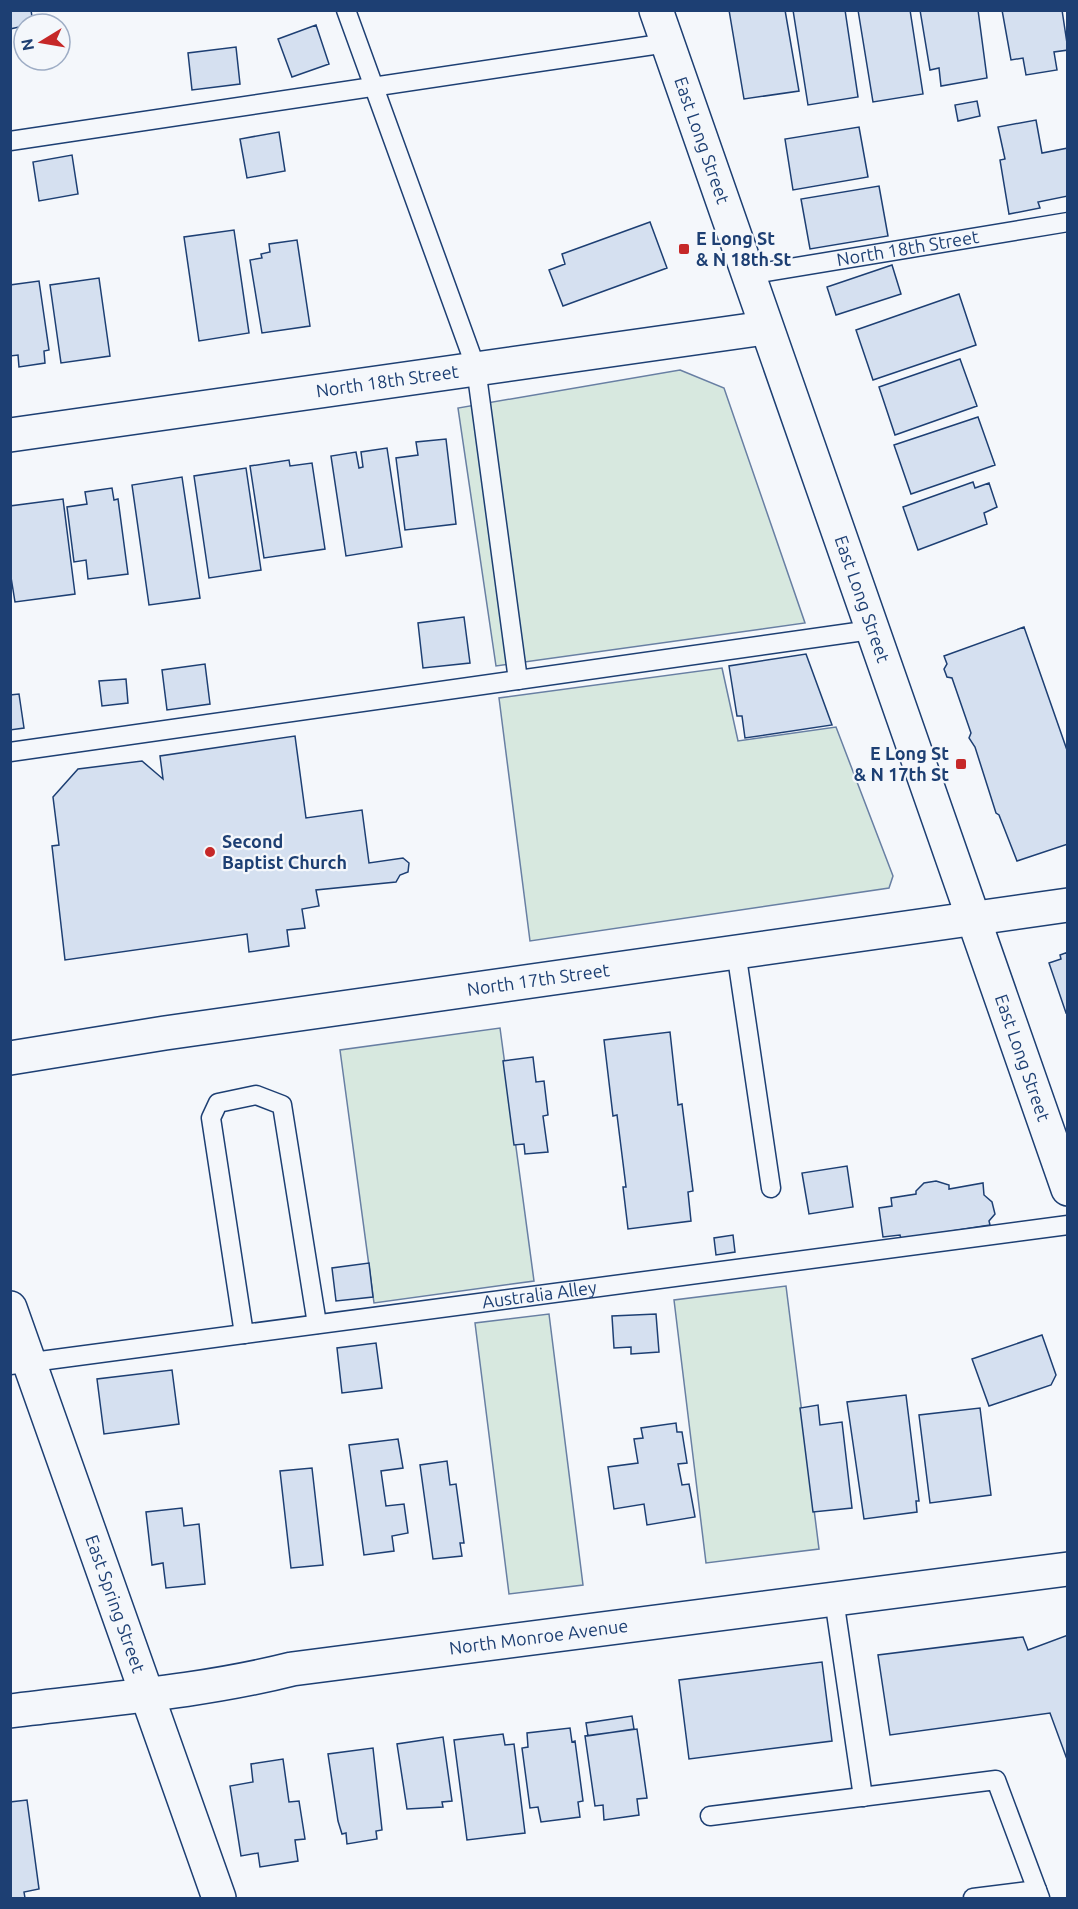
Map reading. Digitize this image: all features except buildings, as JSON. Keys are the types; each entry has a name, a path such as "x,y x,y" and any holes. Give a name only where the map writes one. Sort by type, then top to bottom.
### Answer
{"street":[{"name":"East Long Street","path":"656,10 765,328 1068,1189"},
{"name":"North 18th Street","path":"10,435 765,328"},
{"name":"North 17th Street","path":"10,1058 165,1033 1068,905"},
{"name":"East Spring Street","path":"10,1308 20,1364 146,1694 219,1899"},
{"name":"North Monroe Avenue","path":"10,1711 261,1677 292,1669 1068,1569"}],"lane":[{"path":"346,10 476,368 518,680"},
{"path":"10,141 667,44"},
{"name":"North 18th Street","path":"748,275 1068,222"},
{"path":"10,752 871,630"},
{"path":"736,951 771,1188"},
{"path":"244,1334 211,1118 218,1103 256,1095 282,1105 317,1324"},
{"name":"Australia Alley","path":"20,1364 1068,1225"},
{"path":"834,1599 863,1797"},
{"path":"710,1816 996,1780 1039,1894 974,1899"}],"shaded area":[{"path":"680,370 724,388 805,623 496,666 458,408"},
{"path":"722,668 738,741 836,727 893,876 889,888 530,941 499,698"},
{"path":"500,1028 534,1281 374,1303 340,1050"},
{"path":"786,1286 819,1549 706,1563 674,1300"},
{"path":"549,1314 583,1585 509,1594 475,1323"}],"place":[{"name":"E Long St & N 18th St","path":"684,249"},
{"name":"E Long St & N 17th St","path":"961,764"},
{"name":"Second Baptist Church","path":"210,852"}]}
